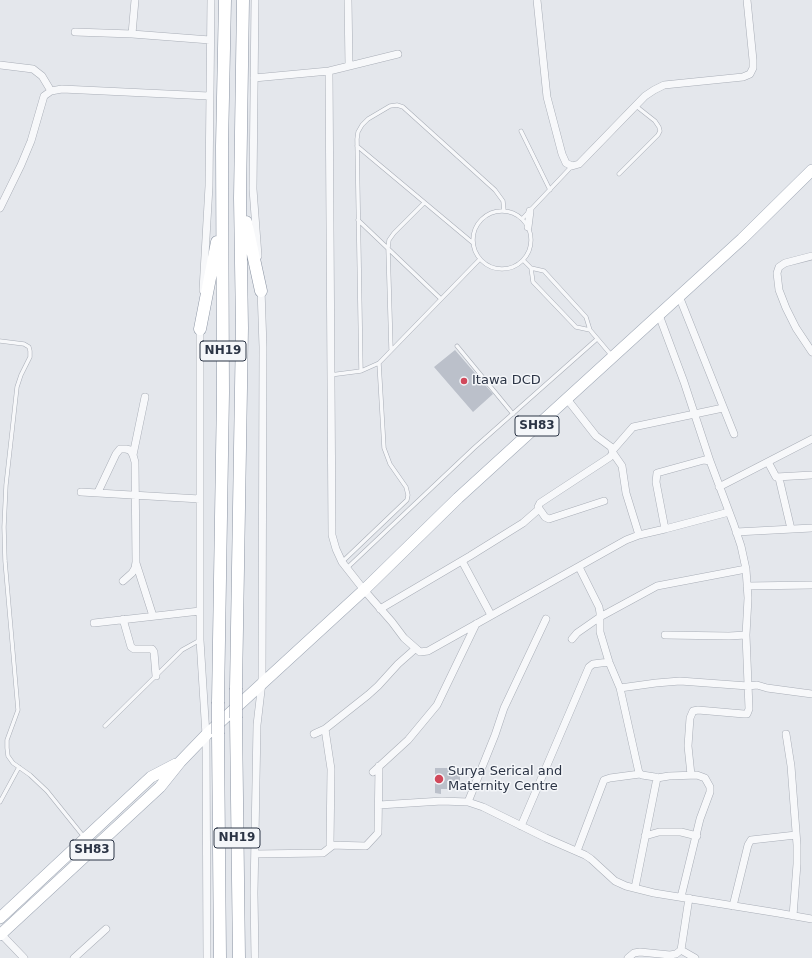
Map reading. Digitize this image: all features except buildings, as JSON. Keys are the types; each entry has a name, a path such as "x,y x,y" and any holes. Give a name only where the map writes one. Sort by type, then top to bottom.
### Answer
{"highway":[{"name":"NH19","path":"220,958 212,734 218,702 223,393 222,146 225,0"},
{"name":"NH19","path":"239,958 236,688 242,328 240,198 243,0"},
{"path":"240,198 261,291"},
{"path":"200,329 223,215"}],"main road":[{"name":"SH83","path":"1,934 160,787 180,762 212,734 262,682 364,590 458,498 754,228 812,170"},
{"name":"SH83","path":"0,918 151,776 180,762"}],"street":[{"path":"132,34 135,0"},
{"path":"207,958 212,734 200,640 200,329 209,186 210,0"},
{"path":"255,0 253,189 264,347 262,682 258,726 255,854 255,958"},
{"path":"348,0 349,66"},
{"path":"537,0 547,97 562,154 566,163 572,166 579,164 645,96 664,85 743,77 750,74 753,68 753,60 747,0"},
{"path":"75,32 132,34 210,40"},
{"path":"254,78 329,70 398,54"},
{"path":"0,65 33,69 42,76 51,91"},
{"path":"329,70 332,535 342,562 404,638 415,649 422,653 428,651 626,540 639,535 665,530 729,512"},
{"path":"0,208 22,165 31,142 44,96 51,91 62,89 209,96"},
{"path":"528,227 530,211"},
{"path":"812,256 785,263 779,267 777,273 778,290 796,328 812,352"},
{"path":"679,296 734,434"},
{"path":"659,315 741,546 746,569 746,635 749,708 746,714 698,710 693,711 690,718 688,746 691,775"},
{"path":"123,581 132,573 136,562 136,494 133,455 145,397"},
{"path":"567,398 596,436 608,443 622,466 626,493 639,535"},
{"path":"604,501 551,519 545,518 538,505 610,457 634,427 723,408"},
{"path":"719,487 812,439"},
{"path":"98,492 116,454 120,450 126,448 130,450 133,455"},
{"path":"665,530 656,482 657,473 704,460 710,461"},
{"path":"768,462 774,475 779,478 812,475"},
{"path":"779,478 791,529"},
{"path":"80,492 200,498"},
{"path":"380,609 524,523 539,509"},
{"path":"736,532 812,528"},
{"path":"462,561 491,615"},
{"path":"136,562 153,616"},
{"path":"579,567 599,607 600,632 609,662 620,688 632,735 638,771 640,774"},
{"path":"572,639 577,633 600,617 657,586 746,569"},
{"path":"747,586 812,585"},
{"path":"94,623 200,610"},
{"path":"123,619 131,647 134,649 152,649 154,652 156,676"},
{"path":"468,802 495,735 504,708 546,619"},
{"path":"373,772 408,740 438,705 476,624"},
{"path":"665,635 746,635"},
{"path":"314,734 326,729 368,695 415,649"},
{"path":"521,826 589,667 593,664 609,662"},
{"path":"620,688 680,681 748,686 757,685 767,688 812,694"},
{"path":"326,729 331,769 330,845 332,846"},
{"path":"786,734 791,766 796,835 797,864 793,916"},
{"path":"255,854 323,853 332,846 366,846 378,833 379,766"},
{"path":"577,851 603,782 610,778 640,774 655,776 657,778 691,775 706,778 710,787 697,836 685,898 681,950 670,956 640,952 634,953 628,958"},
{"path":"634,888 657,778"},
{"path":"379,805 442,801 468,802 488,809 521,826 577,851 591,859 615,881 634,888 812,919"},
{"path":"645,836 659,832 681,832 697,836"},
{"path":"733,906 748,845 751,840 796,835"},
{"path":"75,958 106,929"},
{"path":"1,934 24,958"},
{"path":"681,950 695,958"}],"lane":[{"path":"361,371 357,146 358,132 365,122 390,106 397,104 403,106 495,190 503,202 504,211"},
{"path":"619,174 658,135 660,131 655,121 636,106"},
{"path":"521,131 550,190"},
{"path":"357,146 473,243"},
{"path":"522,219 572,166"},
{"path":"391,349 389,240 424,203"},
{"path":"504,211 514,213 522,219 528,227 531,237 531,247 524,261 512,268 503,270 494,269 486,265 475,252 473,243 474,233 481,220 485,216 494,212 504,211"},
{"path":"358,220 441,298"},
{"path":"330,375 361,371 379,363 480,259"},
{"path":"524,261 531,268 544,271 586,317 590,330 612,356"},
{"path":"531,268 533,282 576,327 590,330"},
{"path":"347,568 513,414 597,339"},
{"path":"0,341 24,344 29,347 30,351 30,357 17,387 6,485 4,527 5,561 18,710 7,740 6,748 8,756 14,763 48,791 85,839"},
{"path":"457,346 513,414"},
{"path":"342,562 407,500 408,495 406,487 390,464 384,448 379,363"},
{"path":"0,563 5,561"},
{"path":"105,726 182,650 200,640"},
{"path":"0,802 19,767"}],"place":[{"name":"Itawa DCD","path":"464,381"},
{"name":"Surya Serical and Maternity Centre","path":"439,779"}]}
